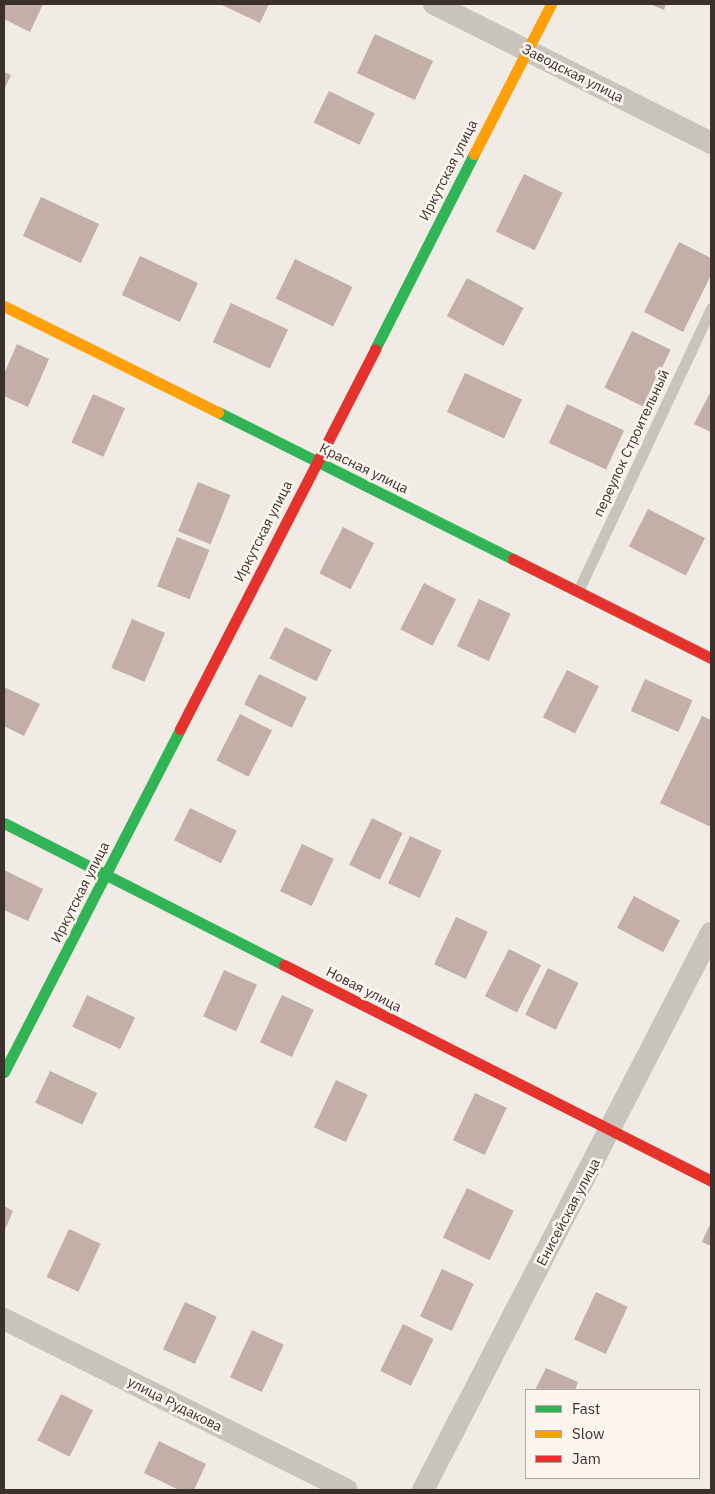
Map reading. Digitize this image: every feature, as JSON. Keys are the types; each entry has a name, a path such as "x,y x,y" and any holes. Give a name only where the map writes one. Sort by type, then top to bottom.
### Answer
{"street":[{"name":"Заводская улица","path":"434,4 711,143"},
{"name":"Иркутская улица","path":"4,1072 551,4"},
{"name":"Красная улица","path":"4,306 711,658"},
{"name":"Новая улица","path":"4,823 610,1132 711,1181"},
{"name":"Енисейская улица","path":"423,1490 610,1132 711,933"},
{"name":"улица Рудакова","path":"4,1319 347,1490"}],"lane":[{"name":"переулок Строительный","path":"578,592 711,308"}],"building":[{"path":"4,4 43,4 30,32 4,19"},
{"path":"220,4 269,4 260,23"},
{"path":"650,4 666,4 664,10"},
{"path":"375,34 433,61 415,100 357,73"},
{"path":"4,72 11,75 4,90"},
{"path":"329,91 375,113 359,145 314,122"},
{"path":"524,174 563,193 535,250 496,232"},
{"path":"41,197 99,224 81,263 23,236"},
{"path":"679,242 711,258 711,275 683,332 644,312"},
{"path":"140,256 198,283 180,322 122,295"},
{"path":"295,259 353,287 333,327 276,299"},
{"path":"467,278 524,308 503,346 447,316"},
{"path":"231,303 288,330 270,369 213,342"},
{"path":"632,331 671,350 643,406 604,388"},
{"path":"17,344 49,359 28,407 4,396 4,374"},
{"path":"465,373 522,400 504,439 447,412"},
{"path":"711,391 711,432 694,424"},
{"path":"93,394 125,408 103,457 71,442"},
{"path":"567,404 624,431 606,470 549,443"},
{"path":"198,482 230,495 211,544 178,531"},
{"path":"648,509 705,538 686,575 629,546"},
{"path":"343,527 374,543 351,589 319,573"},
{"path":"177,537 209,550 190,599 157,586"},
{"path":"424,583 456,599 432,646 400,629"},
{"path":"479,599 511,614 489,661 457,646"},
{"path":"132,619 165,633 144,682 111,668"},
{"path":"285,627 332,650 316,681 270,658"},
{"path":"567,670 599,686 575,734 543,717"},
{"path":"259,674 307,697 292,728 244,705"},
{"path":"645,679 693,700 678,732 631,711"},
{"path":"4,687 40,704 24,736 4,726"},
{"path":"240,714 272,730 248,777 216,760"},
{"path":"702,716 711,720 711,827 660,803"},
{"path":"190,808 237,831 221,863 174,840"},
{"path":"372,818 403,833 380,880 349,865"},
{"path":"410,836 442,851 420,898 388,883"},
{"path":"302,844 334,859 312,906 280,891"},
{"path":"4,870 43,889 28,921 4,910"},
{"path":"634,896 680,920 663,952 617,928"},
{"path":"456,917 488,932 466,979 434,964"},
{"path":"509,949 541,965 517,1013 485,996"},
{"path":"548,968 579,983 556,1030 525,1015"},
{"path":"224,970 257,985 236,1031 203,1017"},
{"path":"87,995 135,1017 120,1049 72,1027"},
{"path":"282,995 314,1010 292,1057 260,1042"},
{"path":"50,1071 97,1093 82,1125 35,1103"},
{"path":"336,1080 368,1095 346,1142 314,1127"},
{"path":"475,1093 507,1108 485,1155 453,1140"},
{"path":"467,1188 514,1211 490,1260 443,1237"},
{"path":"4,1206 13,1211 4,1232"},
{"path":"711,1222 711,1246 702,1242"},
{"path":"69,1229 101,1244 78,1292 47,1277"},
{"path":"442,1269 474,1284 452,1331 420,1316"},
{"path":"596,1292 628,1307 606,1354 574,1339"},
{"path":"185,1302 217,1317 195,1364 163,1349"},
{"path":"403,1324 434,1339 411,1386 380,1371"},
{"path":"252,1330 284,1345 262,1392 230,1377"},
{"path":"546,1368 578,1382 575,1389 536,1389"},
{"path":"61,1394 93,1410 69,1457 37,1440"},
{"path":"159,1441 206,1464 194,1490 179,1490 144,1473"}],"traffic: fast":[{"path":"375,349 474,154"},
{"path":"218,412 513,559"},
{"path":"4,1072 180,729"},
{"path":"4,823 284,965"}],"traffic: slow":[{"path":"474,154 551,4"},
{"path":"4,306 218,412"}],"traffic: jam":[{"path":"180,729 375,349"},
{"path":"513,559 711,658"},
{"path":"284,965 711,1181"}]}
